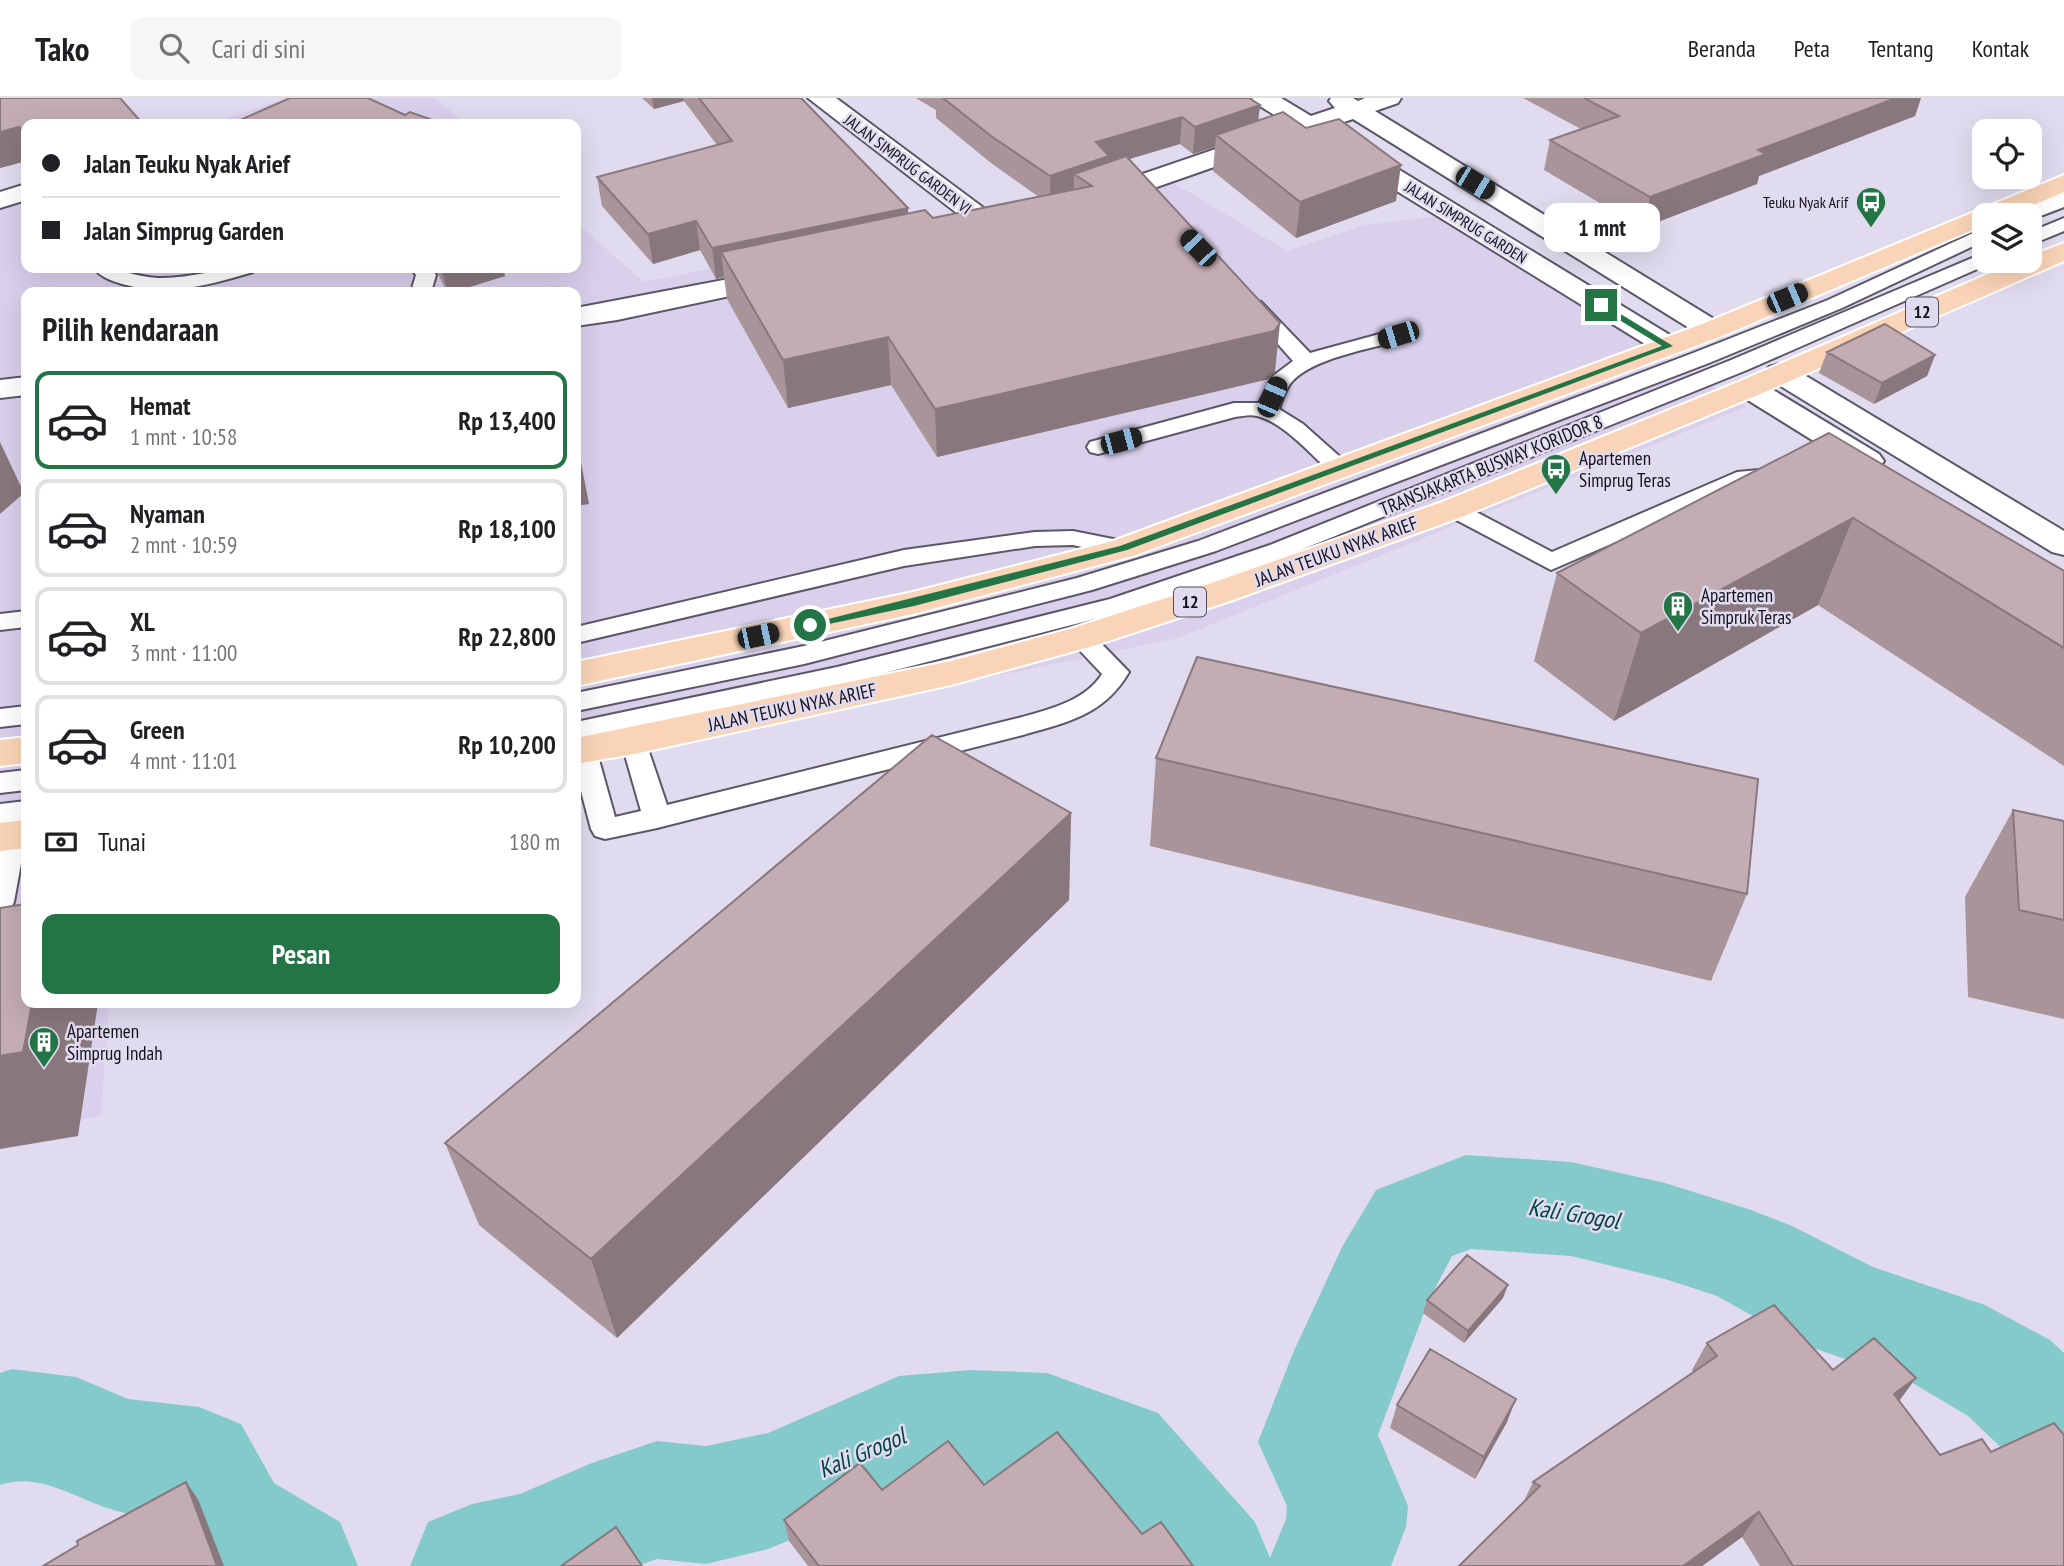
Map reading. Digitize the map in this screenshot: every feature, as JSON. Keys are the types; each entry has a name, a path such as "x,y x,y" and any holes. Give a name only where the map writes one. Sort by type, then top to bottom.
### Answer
{"highway":[{"path":"2016,203 2064,183"},
{"path":"581,673 914,603 1124,548 1712,330 1972,221"},
{"name":"JALAN TEUKU NYAK ARIEF","path":"581,744 634,741 951,673 1081,638 1221,592 1453,509 1749,388 2064,251"},
{"path":"0,753 21,751"}],"street":[{"name":"JALAN SIMPRUG GARDEN VI","path":"820,98 976,215 1005,229 967,238"},
{"name":"JALAN SIMPRUG GARDEN","path":"1264,98 1668,346"},
{"path":"1078,206 1309,125 1346,104 1389,98"},
{"name":"JALAN SIMPRUG GARDEN","path":"1346,104 1712,330"},
{"path":"0,200 21,194"},
{"path":"581,316 806,271"},
{"path":"1780,373 2064,545"},
{"path":"0,389 21,387"},
{"path":"1749,388 1889,474"}],"lane":[{"path":"2042,209 2064,200"},
{"path":"2042,234 2064,224"},
{"name":"TRANSJAKARTA BUSWAY KORIDOR 8","path":"581,701 804,655 1083,584 1207,546 1701,358 1835,304 1972,240"},
{"name":"TRANSJAKARTA BUSWAY KORIDOR 8","path":"581,743 1130,601 1279,550 1739,365 1972,264"},
{"path":"112,273 139,282 172,285 229,273"},
{"path":"1244,296 1307,363"},
{"path":"1267,411 1278,384 1289,371 1398,335"},
{"path":"1098,447 1250,408 1267,411 1303,436 1340,469"},
{"path":"1453,509 1551,562 1745,477 1769,476 1796,481"},
{"path":"581,634 904,558 1035,539 1073,538 1124,548"},
{"path":"0,622 21,620"},
{"path":"581,753 606,829 657,818 1023,726 1079,708 1111,685 1116,672 1081,638"},
{"path":"0,718 21,716"},
{"path":"634,741 657,818"},
{"path":"0,783 21,781"},
{"path":"0,902 13,826"}],"shaded area":[{"path":"286,98 436,98 460,119 225,119"},
{"path":"1150,169 1287,251 1365,225 1440,216 1746,407 1178,638 581,763 581,287 21,287 21,1008 109,1008 101,1116 0,1132 0,190 21,184 21,273 581,273 581,226 644,282 958,219"}],"building":[{"path":"0,98 120,98 139,119 21,119 21,129 19,127 0,132"},
{"path":"290,98 368,98 405,115 410,112 430,119 242,119"},
{"path":"699,98 801,98 908,208 712,248 696,221 648,234 597,177 732,141"},
{"path":"943,98 1249,98 1260,105 1195,127 1182,117 1096,142 1109,156 1050,176 991,136"},
{"path":"1584,98 1896,98 1758,150 1766,154 1650,197 1550,140 1619,116"},
{"path":"1283,112 1306,128 1339,119 1401,165 1300,202 1216,135"},
{"path":"1126,156 1280,323 1274,331 935,409 888,337 783,360 721,252 925,210 933,218 1092,186 1074,174"},
{"path":"1885,324 1935,355 1882,383 1827,352"},
{"path":"1829,433 2064,571 2064,648 1853,518 1641,633 1557,573"},
{"path":"1197,657 1758,779 1747,894 1156,758"},
{"path":"932,735 1071,813 591,1259 445,1143"},
{"path":"2013,810 2064,821 2064,920 2019,910"},
{"path":"21,905 21,1008 31,1008 23,1052 0,1056 0,908"},
{"path":"1467,1255 1508,1285 1468,1331 1427,1300"},
{"path":"1774,1305 1833,1370 1874,1338 1916,1378 1894,1394 1940,1455 1982,1439 1991,1452 2054,1423 2064,1435 2064,1566 1793,1566 1759,1512 1683,1566 1459,1566 1540,1486 1533,1482 1717,1356 1707,1343"},
{"path":"1430,1349 1516,1399 1484,1457 1397,1405"},
{"path":"1057,1432 1142,1534 1161,1522 1193,1566 819,1566 784,1520 860,1463 882,1490 948,1441 984,1485"},
{"path":"186,1482 217,1566 43,1566 78,1545 77,1541"},
{"path":"616,1527 642,1566 561,1566"}],"waterway":[{"name":"Kali Grogol","path":"1328,1566 1345,1527 1348,1506 1337,1477 1317,1442 1350,1353 1381,1282 1414,1223 1466,1202 1571,1209 1665,1231 1751,1259 1845,1309 1945,1342 2009,1378 2053,1419 2064,1422"},
{"name":"Kali Grogol","path":"0,1429 12,1425 76,1433 115,1454 199,1464 231,1525 296,1566"},
{"name":"Kali Grogol","path":"472,1566 529,1553 592,1523 657,1500 706,1505 768,1491 839,1463 899,1432 970,1426 1047,1429 1116,1453 1211,1566"}],"place":[{"name":"Teuku Nyak Arif","path":"1871,229"},
{"name":"Apartemen Simprug Teras","path":"1556,496"},
{"name":"Apartemen Simpruk Teras","path":"1678,633"},
{"name":"Apartemen Simprug Indah","path":"44,1069"}],"route":[{"path":"810,625 914,603 1124,548 1668,346 1601,305"}]}
